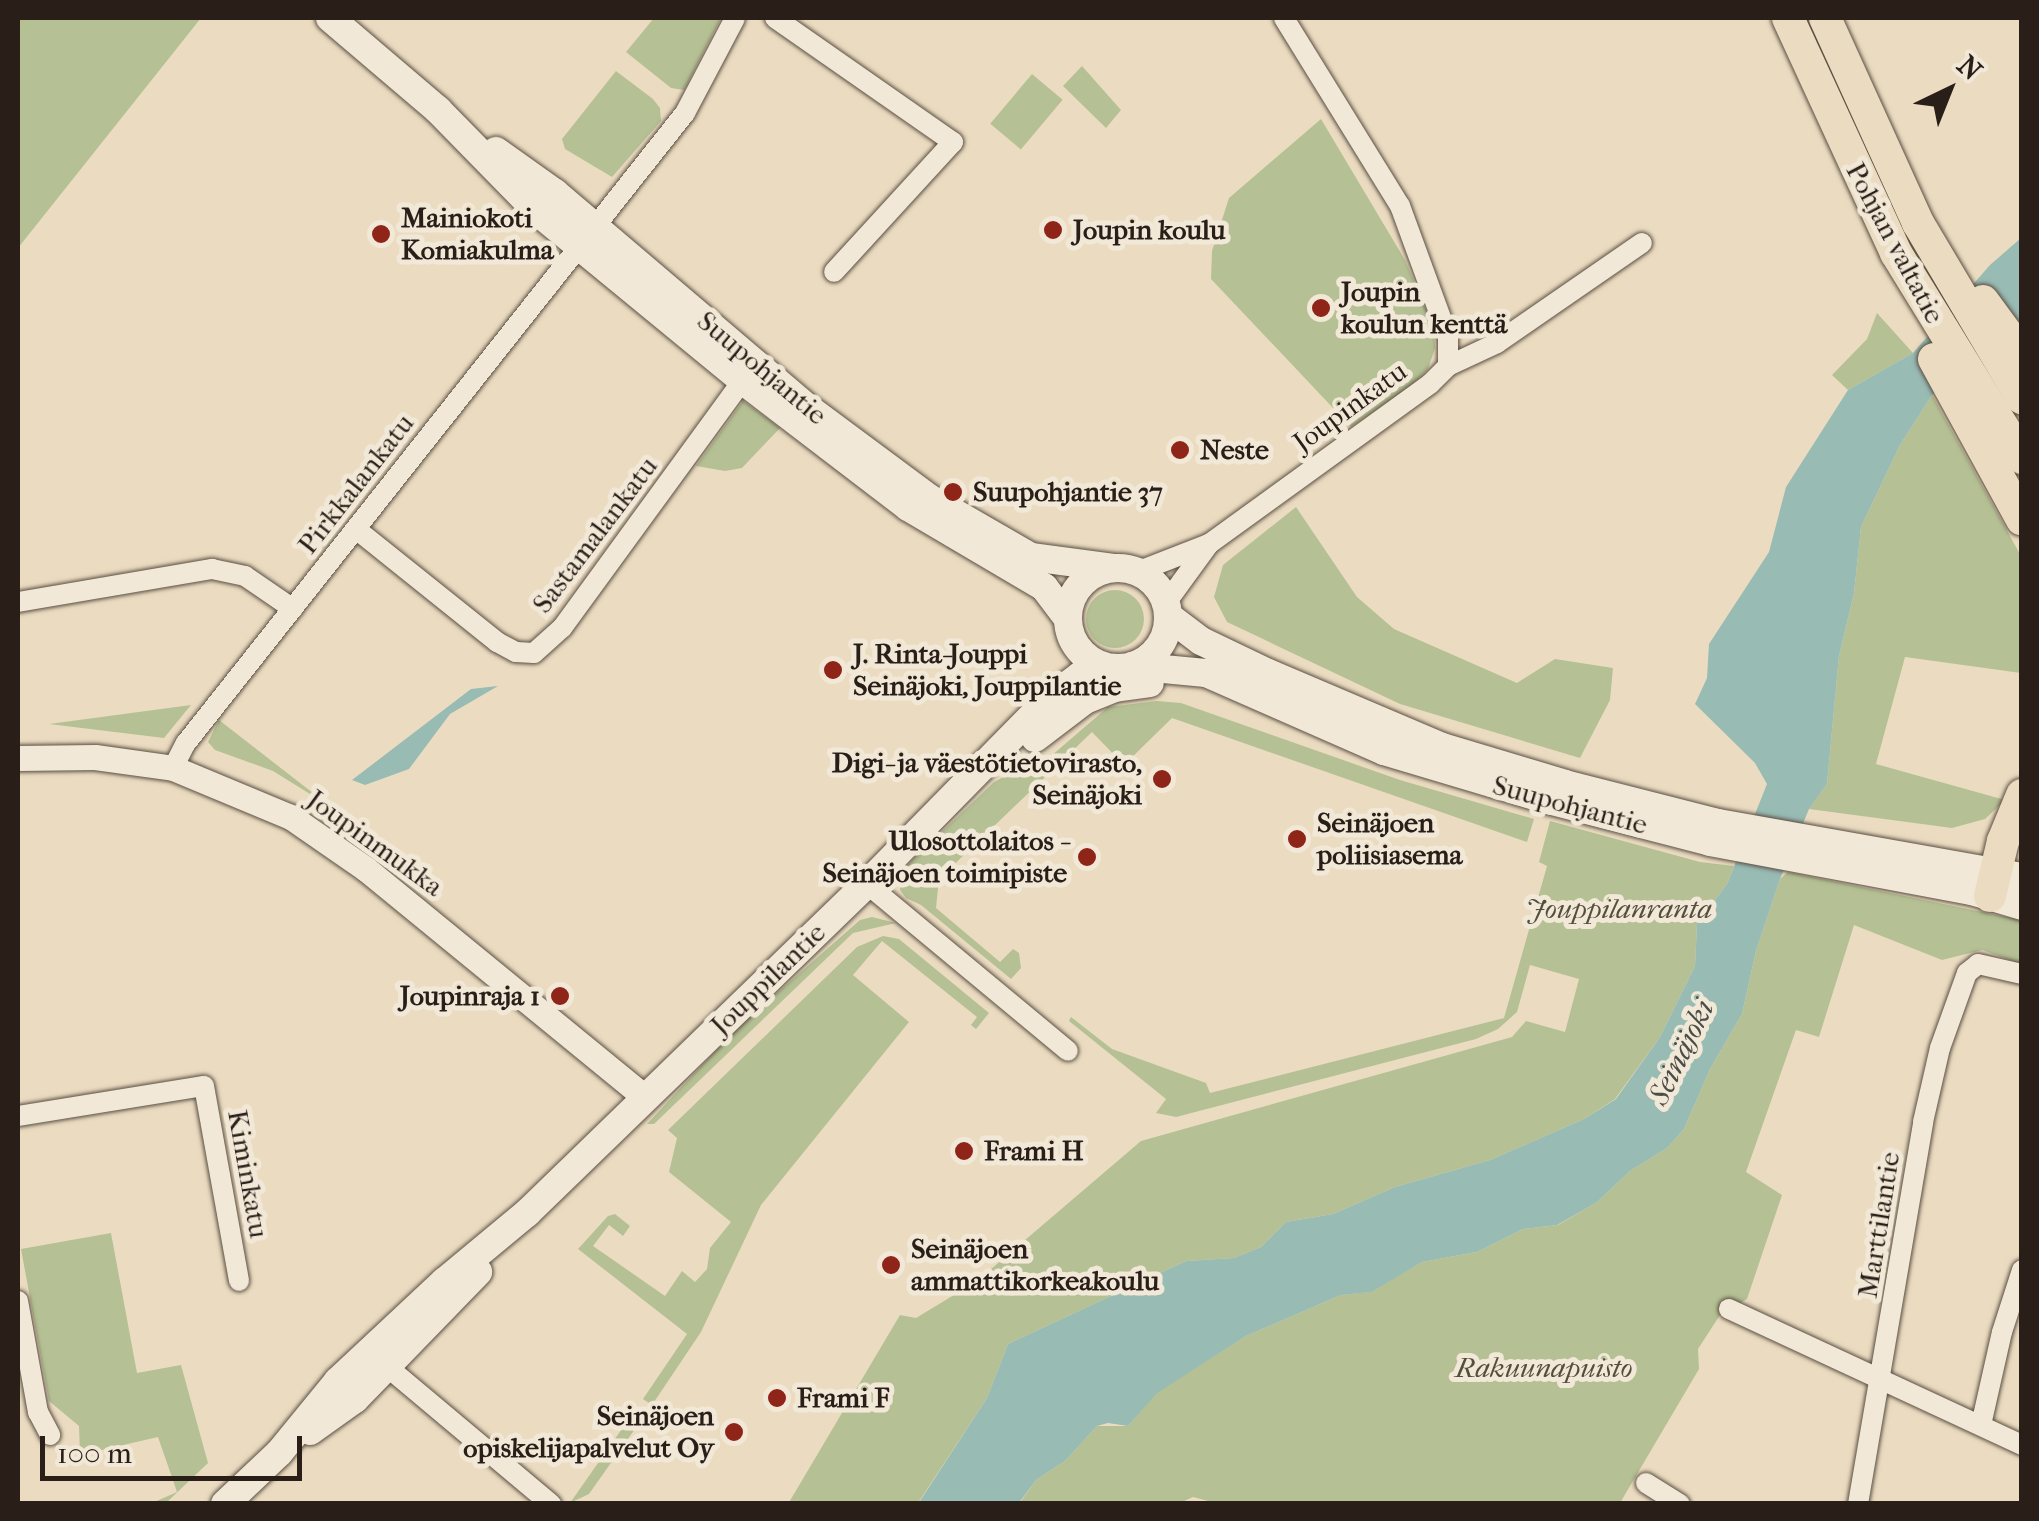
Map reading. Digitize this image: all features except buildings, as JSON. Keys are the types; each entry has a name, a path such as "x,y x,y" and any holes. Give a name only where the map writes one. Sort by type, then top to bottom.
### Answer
{"highway":[{"name":"Pohjan valtatie","path":"1788,18 1870,203 2019,395"},
{"name":"Pohjan valtatie","path":"1825,18 1880,147 1929,280"},
{"path":"1929,280 2022,354"},
{"path":"1929,280 1977,414 2022,520"},
{"path":"1977,414 2022,458"},
{"path":"2011,883 2022,795"}],"main road":[{"name":"Suupohjantie","path":"330,18 908,507 1044,588 1068,625"},
{"name":"Suupohjantie","path":"748,372 982,531 1045,562 1126,570"},
{"path":"1126,570 1158,589 1167,609 1159,647 1119,667 1077,648 1068,625 1078,587 1090,577 1126,570"},
{"name":"Suupohjantie","path":"1167,609 1201,641 1406,735 1714,832"},
{"name":"Jouppilantie","path":"1048,700 1068,625"},
{"name":"Suupohjantie","path":"1119,667 1206,673 1384,751 1458,776 1714,832 2011,883"},
{"name":"Jouppilantie","path":"225,1504 867,884 1048,700 1081,675 1119,667"},
{"path":"1001,750 1017,750 1069,709 1130,684 1180,681 1255,697"}],"street":[{"name":"Pirkkalankatu","path":"174,768 186,744 292,608 685,113 735,18"},
{"path":"775,18 952,142 834,272"},
{"name":"Joupinkatu","path":"1126,570 1209,544 1430,384 1448,366 1448,337 1400,206 1284,18"},
{"path":"1448,366 1497,343 1642,243"},
{"name":"Sastamalankatu","path":"356,528 497,642 516,652 534,653 562,628 748,372"},
{"name":"Joupinkatu","path":"1167,609 1209,544"},
{"path":"18,602 212,569 245,576 292,608"},
{"name":"Joupinmukka","path":"18,758 94,757 174,768 222,785 298,821 412,906 645,1097"},
{"path":"867,884 1068,1050"},
{"name":"Marttilantie","path":"1858,1504 1932,1083 1966,973 1978,964 2022,974"},
{"name":"Kiminkatu","path":"18,1116 204,1086 239,1281"},
{"path":"1981,1425 2002,1332 2022,1270"},
{"path":"18,1301 38,1412 50,1436"},
{"path":"1729,1309 2022,1445"},
{"path":"378,1360 551,1504"},
{"path":"1646,1483 1680,1504"}],"green space":[{"path":"18,18 201,18 18,248"},
{"path":"654,18 721,18 684,90 671,88 626,52"},
{"path":"1082,66 1121,110 1106,128 1063,86"},
{"path":"616,71 653,99 660,108 661,121 612,177 565,149 562,139"},
{"path":"1032,74 1063,100 1021,150 990,124"},
{"path":"1321,119 1405,260 1434,328 1435,348 1428,369 1410,387 1351,427 1211,279 1212,251 1229,198"},
{"path":"1877,313 1913,353 1848,390 1832,375 1867,339"},
{"path":"1932,395 2021,556 2021,673 1905,657 1876,764 2005,800 1985,819 1952,828 1809,809 1827,784 1839,656 1854,593 1861,527 1900,445"},
{"path":"743,401 780,428 742,468 725,471 696,466"},
{"path":"1296,507 1357,597 1394,629 1517,683 1555,659 1613,668 1610,700 1580,758 1400,704 1227,622 1214,597 1223,565"},
{"path":"1115,590 1136,598 1144,619 1136,640 1115,648 1094,640 1086,619 1094,598"},
{"path":"1157,701 1181,703 1400,780 1534,819 1527,842 1172,718 1124,765 1092,732 939,879 936,908 1000,962 1013,949 1019,953 1021,968 1011,979 921,905 906,898 900,890 902,870 994,782 1018,769 1029,775 1108,707"},
{"path":"191,705 164,738 49,724"},
{"path":"219,720 331,807 273,771 215,750 208,742"},
{"name":"Jouppilanranta","path":"1550,821 1700,862 1734,866 1727,884 1697,924 1695,966 1660,1037 1615,1099 1584,1119 1490,1160 1395,1187 1333,1214 1286,1222 1261,1247 1234,1258 1186,1261 1008,1344 987,1398 918,1503 788,1504 900,1315 916,1318 977,1281 1141,1141 1512,1037 1526,1021 1565,1032 1579,979 1530,965 1517,1012 1498,1029 1476,1039 1176,1117 1156,1113 1166,1099 1069,1021 1071,1017 1112,1049 1206,1083 1210,1093 1504,1018 1547,866 1539,862"},
{"name":"Rakuunapuisto","path":"1788,872 2021,920 2021,964 1982,950 1942,960 1854,925 1819,1037 1796,1030 1746,1172 1782,1195 1747,1299 1720,1315 1698,1349 1699,1369 1620,1503 1219,1504 1193,1497 1178,1504 1019,1504 1036,1480 1065,1461 1097,1426 1128,1426 1157,1392 1246,1336 1341,1295 1369,1292 1422,1262 1477,1252 1523,1229 1558,1225 1596,1203 1630,1171 1667,1148 1684,1129 1710,1069 1742,1014 1756,951 1780,879"},
{"path":"872,917 896,923 853,933 654,1124 647,1124 735,1030 860,920"},
{"path":"883,936 899,939 989,1013 976,1029 971,1025 977,1017 882,941 853,975 909,1022 761,1205 701,1332 652,1405 643,1399 687,1334 578,1249 608,1216 615,1214 630,1226 623,1236 609,1225 593,1246 665,1296 682,1271 695,1282 707,1269 710,1248 731,1222 669,1172 677,1138 668,1130 857,947"},
{"path":"111,1233 137,1373 181,1365 208,1463 166,1503 152,1503 177,1492 158,1437 80,1455 79,1426 49,1401 21,1249"},
{"path":"633,1413 642,1419 589,1494 570,1503"}],"water":[{"name":"Seinäjoki","path":"2021,238 2021,334 1932,395 1900,445 1861,527 1854,593 1839,656 1827,784 1809,809 1780,879 1756,951 1742,1014 1710,1069 1684,1129 1667,1148 1630,1171 1596,1203 1557,1225 1523,1229 1477,1252 1422,1262 1371,1292 1341,1295 1246,1336 1157,1393 1128,1426 1097,1426 1065,1461 1036,1480 1019,1503 918,1504 987,1398 1008,1344 1186,1261 1234,1258 1261,1247 1286,1222 1333,1214 1395,1187 1490,1160 1584,1119 1616,1099 1660,1037 1695,966 1697,924 1727,884 1767,784 1755,763 1695,704 1707,678 1709,644 1769,552 1786,487 1848,390 1913,353 1990,265"},
{"path":"498,686 450,714 409,769 365,785 352,780 471,689"}],"place":[{"name":"Joupin koulu","path":"1053,230"},
{"name":"Mainiokoti Komiakulma","path":"381,234"},
{"name":"Joupin koulun kenttä","path":"1321,308"},
{"name":"Neste","path":"1180,450"},
{"name":"Suupohjantie 37","path":"953,492"},
{"name":"J. Rinta-Jouppi Seinäjoki, Jouppilantie","path":"833,670"},
{"name":"Digi- ja väestötietovirasto, Seinäjoki","path":"1162,779"},
{"name":"Seinäjoen poliisiasema","path":"1297,839"},
{"name":"Ulosottolaitos - Seinäjoen toimipiste","path":"1087,857"},
{"name":"Joupinraja 1","path":"560,996"},
{"name":"Frami H","path":"964,1151"},
{"name":"Seinäjoen ammattikorkeakoulu","path":"891,1265"},
{"name":"Frami F","path":"777,1398"},
{"name":"Seinäjoen opiskelijapalvelut Oy","path":"734,1432"}]}
